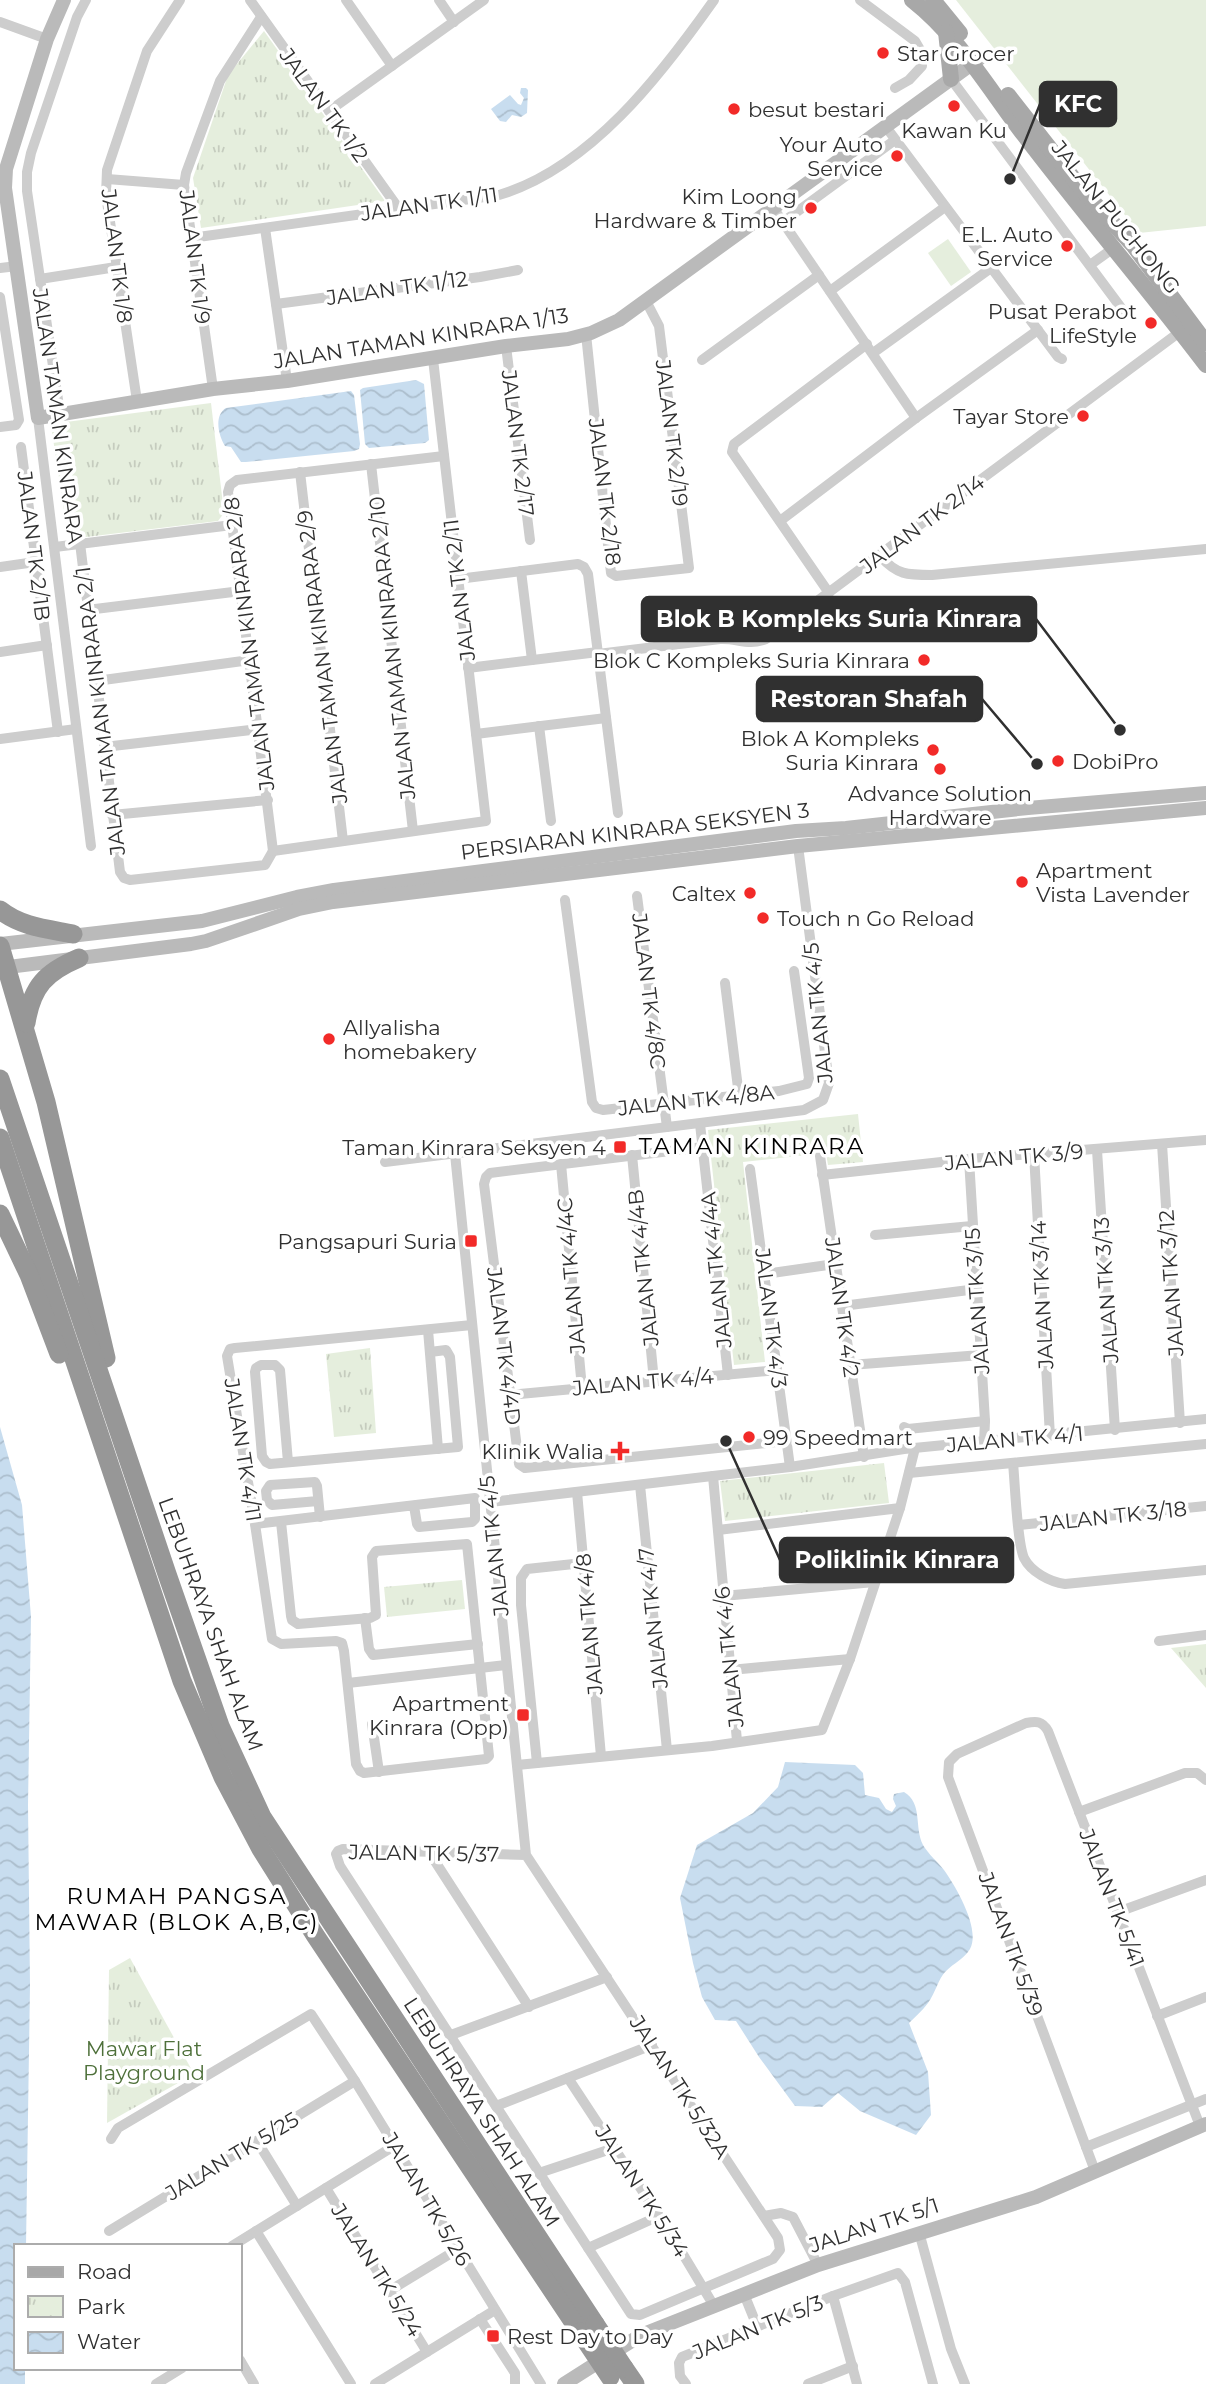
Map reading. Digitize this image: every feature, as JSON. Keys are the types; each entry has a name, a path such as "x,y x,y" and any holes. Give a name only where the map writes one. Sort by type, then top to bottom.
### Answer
{"highway":[{"path":"0,910 9,917 32,926 73,934"},
{"path":"0,945 3,967 25,1025 46,1102 104,1351 167,1574"},
{"path":"25,1025 34,993 45,979 58,967 79,958"},
{"name":"LEBUHRAYA SHAH ALAM","path":"0,1079 220,1726 262,1817 621,2378"},
{"name":"LEBUHRAYA SHAH ALAM","path":"0,1138 181,1681 223,1777 261,1849 315,1934 588,2328"},
{"path":"0,1214 29,1275 84,1417 120,1500"}],"main road":[{"name":"JALAN TAMAN KINRARA","path":"38,418 5,188 6,169 47,39 64,0"},
{"name":"JALAN PUCHONG","path":"921,2 946,32 976,60 1022,133 1206,365"},
{"name":"JALAN PUCHONG","path":"921,2 976,60 1084,192 1133,245 1206,343"},
{"path":"946,32 951,79"},
{"name":"JALAN TAMAN KINRARA 1/13","path":"38,418 213,389 287,381 586,334 619,320 976,60"},
{"name":"PERSIARAN KINRARA SEKSYEN 3","path":"0,945 73,934 202,921 334,890 796,831 1206,793"},
{"name":"PERSIARAN KINRARA SEKSYEN 3","path":"3,967 191,944 299,909 333,902 798,846 1206,808"},
{"path":"727,841 779,839 798,846 806,836 846,828"},
{"name":"JALAN TK 5/1","path":"564,2384 641,2335 818,2265 1036,2197 1203,2125"}],"street":[{"path":"60,413 27,191 27,172 72,30 86,0"},
{"name":"JALAN TK 1/8","path":"137,401 106,195 107,170 147,51 180,0"},
{"name":"JALAN TK 1/2","path":"250,0 399,209"},
{"path":"346,0 392,66"},
{"path":"439,0 454,22"},
{"path":"329,111 484,0"},
{"name":"JALAN TK 1/11","path":"191,238 499,195 515,190 548,174 584,149 648,88 714,0"},
{"path":"860,0 915,41 922,53 922,66 909,80 895,88"},
{"name":"JALAN TK 1/9","path":"213,389 184,185 220,81 261,17"},
{"path":"0,22 47,39"},
{"path":"951,79 1125,313"},
{"path":"886,127 1062,359"},
{"path":"783,222 895,140"},
{"path":"107,179 184,185"},
{"path":"830,291 946,207"},
{"path":"774,209 916,418"},
{"path":"265,228 287,381"},
{"path":"1090,265 1115,247"},
{"path":"0,268 17,266"},
{"path":"40,279 116,267"},
{"path":"829,593 732,452 734,444 870,348 991,268"},
{"name":"JALAN TK 1/12","path":"276,304 518,270"},
{"path":"702,360 819,275"},
{"path":"0,297 19,420 16,425 0,427"},
{"name":"JALAN TK 2/19","path":"646,301 659,326 689,568"},
{"path":"780,521 1038,330"},
{"name":"JALAN TK 2/14","path":"468,668 728,639 755,643 766,639 1181,331"},
{"name":"JALAN TK 2/18","path":"586,334 611,573 616,576 689,568"},
{"name":"JALAN TK 2/17","path":"506,346 530,540"},
{"name":"JALAN TK 2/11","path":"413,831 486,821 433,359"},
{"name":"JALAN TAMAN KINRARA","path":"38,418 90,846"},
{"name":"JALAN TK 2/1B","path":"21,447 58,732"},
{"name":"JALAN TAMAN KINRARA 2/8","path":"273,851 228,492 230,485 237,480 444,456"},
{"name":"JALAN TAMAN KINRARA 2/10","path":"372,464 413,831"},
{"name":"JALAN TAMAN KINRARA 2/9","path":"300,472 343,841"},
{"path":"55,547 232,525"},
{"name":"JALAN TAMAN KINRARA 2/1","path":"80,543 120,872 124,878 130,880 265,865 273,851"},
{"path":"880,556 890,568 908,575 932,575 1206,549"},
{"path":"0,567 35,562"},
{"path":"458,579 579,564 584,567 588,574 618,813"},
{"path":"521,571 532,660"},
{"path":"87,610 241,591"},
{"name":"JALAN TK 2/1B","path":"0,652 47,645"},
{"path":"96,681 250,660"},
{"path":"476,734 606,718"},
{"path":"539,726 551,821"},
{"path":"0,739 76,729"},
{"path":"104,747 258,729"},
{"path":"112,815 268,800"},
{"path":"273,851 413,831"},
{"name":"JALAN TK 4/5","path":"386,1162 804,1110 823,1100 829,1083 798,846"},
{"name":"JALAN TK 4/8C","path":"637,896 667,1127"},
{"name":"JALAN TK 4/8A","path":"565,900 592,1102 596,1108 603,1110 664,1105 802,1087 807,1084 809,1078 794,971"},
{"path":"725,983 739,1096"},
{"name":"JALAN TK 4/4A","path":"700,1124 728,1375"},
{"name":"JALAN TK 3/9","path":"822,1175 969,1159 1206,1140"},
{"name":"JALAN TK 3/12","path":"1162,1144 1180,1423"},
{"name":"JALAN TK 4/4D","path":"702,1147 490,1173 486,1177 484,1184 519,1464 525,1468 786,1441"},
{"name":"JALAN TK 3/13","path":"1097,1150 1115,1430"},
{"name":"JALAN TK 4/5","path":"455,1154 526,1855"},
{"name":"JALAN TK 3/14","path":"1034,1154 1050,1436"},
{"name":"JALAN TK 4/4B","path":"632,1155 654,1381"},
{"name":"JALAN TK 4/2","path":"820,1156 864,1457"},
{"name":"JALAN TK 3/15","path":"969,1159 985,1421 984,1442"},
{"name":"JALAN TK 4/4C","path":"561,1164 582,1388"},
{"name":"JALAN TK 4/3","path":"750,1169 790,1467"},
{"path":"875,1236 972,1226"},
{"path":"765,1274 835,1264"},
{"path":"842,1306 976,1289"},
{"name":"JALAN TK 4/11","path":"348,1683 344,1648 337,1640 281,1644 272,1639 256,1524 227,1356 230,1349 472,1325"},
{"path":"428,1330 438,1449"},
{"path":"288,1462 280,1370 275,1365 261,1365 255,1372 262,1456 270,1464 458,1447 450,1357 446,1350 430,1352"},
{"path":"850,1365 981,1355"},
{"name":"JALAN TK 4/4","path":"509,1395 777,1370"},
{"name":"JALAN TK 4/1","path":"491,1502 790,1467 915,1448 1206,1419"},
{"path":"904,1427 908,1429 985,1421"},
{"path":"909,1473 1206,1444"},
{"path":"737,1741 822,1730 850,1659 900,1508 915,1448"},
{"path":"1013,1462 1025,1559 1055,1583 1206,1570"},
{"name":"JALAN TK 4/6","path":"517,1765 667,1751 737,1741 713,1476"},
{"path":"318,1501 272,1505 267,1500 266,1491 270,1485 312,1481 317,1486 320,1517"},
{"name":"JALAN TK 4/7","path":"640,1485 667,1751"},
{"name":"JALAN TK 4/8","path":"577,1492 601,1756"},
{"path":"256,1524 475,1498 475,1519 472,1522 419,1527 414,1506"},
{"name":"JALAN TK 3/18","path":"1019,1525 1206,1506"},
{"path":"718,1530 900,1508"},
{"path":"281,1522 291,1616 295,1622 302,1624 374,1617 377,1611 374,1553 464,1543 468,1547 481,1668 489,1756 486,1759 364,1773 357,1768 348,1683 481,1668 506,1665"},
{"path":"537,1763 521,1605 521,1578 527,1569 583,1563"},
{"path":"263,1583 287,1581"},
{"path":"723,1596 874,1582"},
{"path":"365,1618 369,1649 373,1655 478,1644"},
{"path":"1159,1641 1206,1635"},
{"path":"730,1670 850,1659"},
{"name":"JALAN TK 5/41","path":"990,1739 1037,1721 1048,1731 1191,2105 1203,2125"},
{"path":"372,1724 379,1772"},
{"name":"JALAN TK 5/39","path":"990,1739 950,1759 948,1777 1095,2171"},
{"path":"1079,1812 1185,1773 1197,1773 1206,1780"},
{"name":"JALAN TK 5/37","path":"451,2035 340,1866 336,1854 343,1849 526,1855"},
{"path":"429,1852 528,2007"},
{"name":"JALAN TK 5/32A","path":"526,1855 778,2238 780,2249 773,2259 703,2288"},
{"path":"1118,1912 1206,1880"},
{"path":"607,1977 451,2035 631,2314 636,2315 703,2288"},
{"path":"1157,2016 1206,1997"},
{"name":"JALAN TK 5/26","path":"111,2139 118,2128 312,2014 541,2384"},
{"path":"496,2106 652,2045"},
{"name":"JALAN TK 5/34","path":"568,2078 659,2216 714,2306"},
{"name":"JALAN TK 5/25","path":"109,2231 355,2081"},
{"path":"1086,2147 1206,2099"},
{"path":"257,2141 297,2206"},
{"path":"235,2244 394,2146"},
{"path":"539,2173 614,2148"},
{"name":"JALAN TK 5/24","path":"326,2188 427,2352"},
{"path":"764,2216 780,2213 793,2217 818,2265"},
{"path":"588,2248 659,2216"},
{"path":"256,2231 351,2384"},
{"path":"919,2232 951,2349 965,2384"},
{"path":"389,2291 458,2249"},
{"name":"JALAN TK 5/3","path":"686,2384 680,2376 679,2363 682,2357 892,2273 902,2276 933,2384"},
{"path":"744,2294 757,2326"},
{"path":"833,2296 857,2384"},
{"path":"375,2384 495,2310"},
{"path":"481,2319 515,2373 515,2384"},
{"path":"242,2363 254,2384"},
{"path":"808,2384 853,2367"},
{"path":"156,2384 178,2370"}],"green space":[{"path":"956,0 1206,0 1206,226 1139,233"},
{"path":"264,31 385,201 201,228 193,178 228,75"},
{"path":"948,239 971,272 951,286 928,253"},
{"path":"211,403 224,513 218,521 78,538 67,530 52,432 66,422"},
{"path":"858,1114 863,1162 828,1165 826,1153 743,1162 765,1362 734,1365 708,1130"},
{"path":"370,1348 376,1433 334,1437 326,1354"},
{"path":"884,1463 889,1503 725,1521 720,1481"},
{"path":"462,1580 465,1609 387,1617 384,1587"},
{"path":"1206,1644 1206,1688 1171,1648"},
{"name":"Mawar Flat Playground","path":"130,1958 194,2074 107,2123 109,1970"}],"water":[{"path":"521,88 528,90 527,113 521,117 512,115 506,122 500,121 491,109 510,95 521,105 524,98 520,93"},
{"path":"416,380 424,384 429,440 425,443 369,448 365,444 360,390"},
{"path":"351,391 354,395 360,444 359,449 354,451 241,462 231,447 225,446 221,436 219,420 226,408"},
{"path":"0,1427 22,1505 31,1617 26,2244 14,2244 14,2370 25,2370 25,2384 0,2384"},
{"path":"785,1762 855,1765 863,1773 865,1795 879,1798 886,1809 892,1812 896,1806 894,1794 904,1792 910,1797 916,1809 923,1845 949,1877 970,1920 973,1941 970,1949 943,1974 928,2003 909,2023 928,2072 931,2115 916,2135 860,2111 838,2093 822,2107 795,2106 736,2021 715,2020 702,1997 680,1898 697,1845 753,1813 778,1787"}],"place":[{"name":"Star Grocer","path":"883,53"},
{"name":"Kawan Ku","path":"954,106"},
{"name":"besut bestari","path":"734,109"},
{"name":"Your Auto Service","path":"897,156"},
{"name":"KFC","path":"1010,179"},
{"name":"Kim Loong Hardware & Timber","path":"811,208"},
{"name":"E.L. Auto Service","path":"1067,246"},
{"name":"Pusat Perabot LifeStyle","path":"1151,323"},
{"name":"Tayar Store","path":"1083,416"},
{"name":"Blok C Kompleks Suria Kinrara","path":"924,660"},
{"name":"Blok B Kompleks Suria Kinrara","path":"1120,730"},
{"name":"Blok A Kompleks Suria Kinrara","path":"933,750"},
{"name":"DobiPro","path":"1058,761"},
{"name":"Restoran Shafah","path":"1037,764"},
{"name":"Advance Solution Hardware","path":"940,769"},
{"name":"Apartment Vista Lavender","path":"1022,882"},
{"name":"Caltex","path":"750,893"},
{"name":"Touch n Go Reload","path":"763,918"},
{"name":"Allyalisha homebakery","path":"329,1039"},
{"name":"Taman Kinrara Seksyen 4","path":"620,1147"},
{"name":"Pangsapuri Suria","path":"471,1241"},
{"name":"99 Speedmart","path":"749,1437"},
{"name":"Poliklinik Kinrara","path":"726,1441"},
{"name":"Klinik Walia","path":"620,1451"},
{"name":"Apartment Kinrara (Opp)","path":"523,1715"},
{"name":"Rest Day to Day","path":"493,2336"}],"district":[{"name":"TAMAN KINRARA","path":"752,1146"},
{"name":"RUMAH PANGSA MAWAR (BLOK A,B,C)","path":"177,1909"}]}
